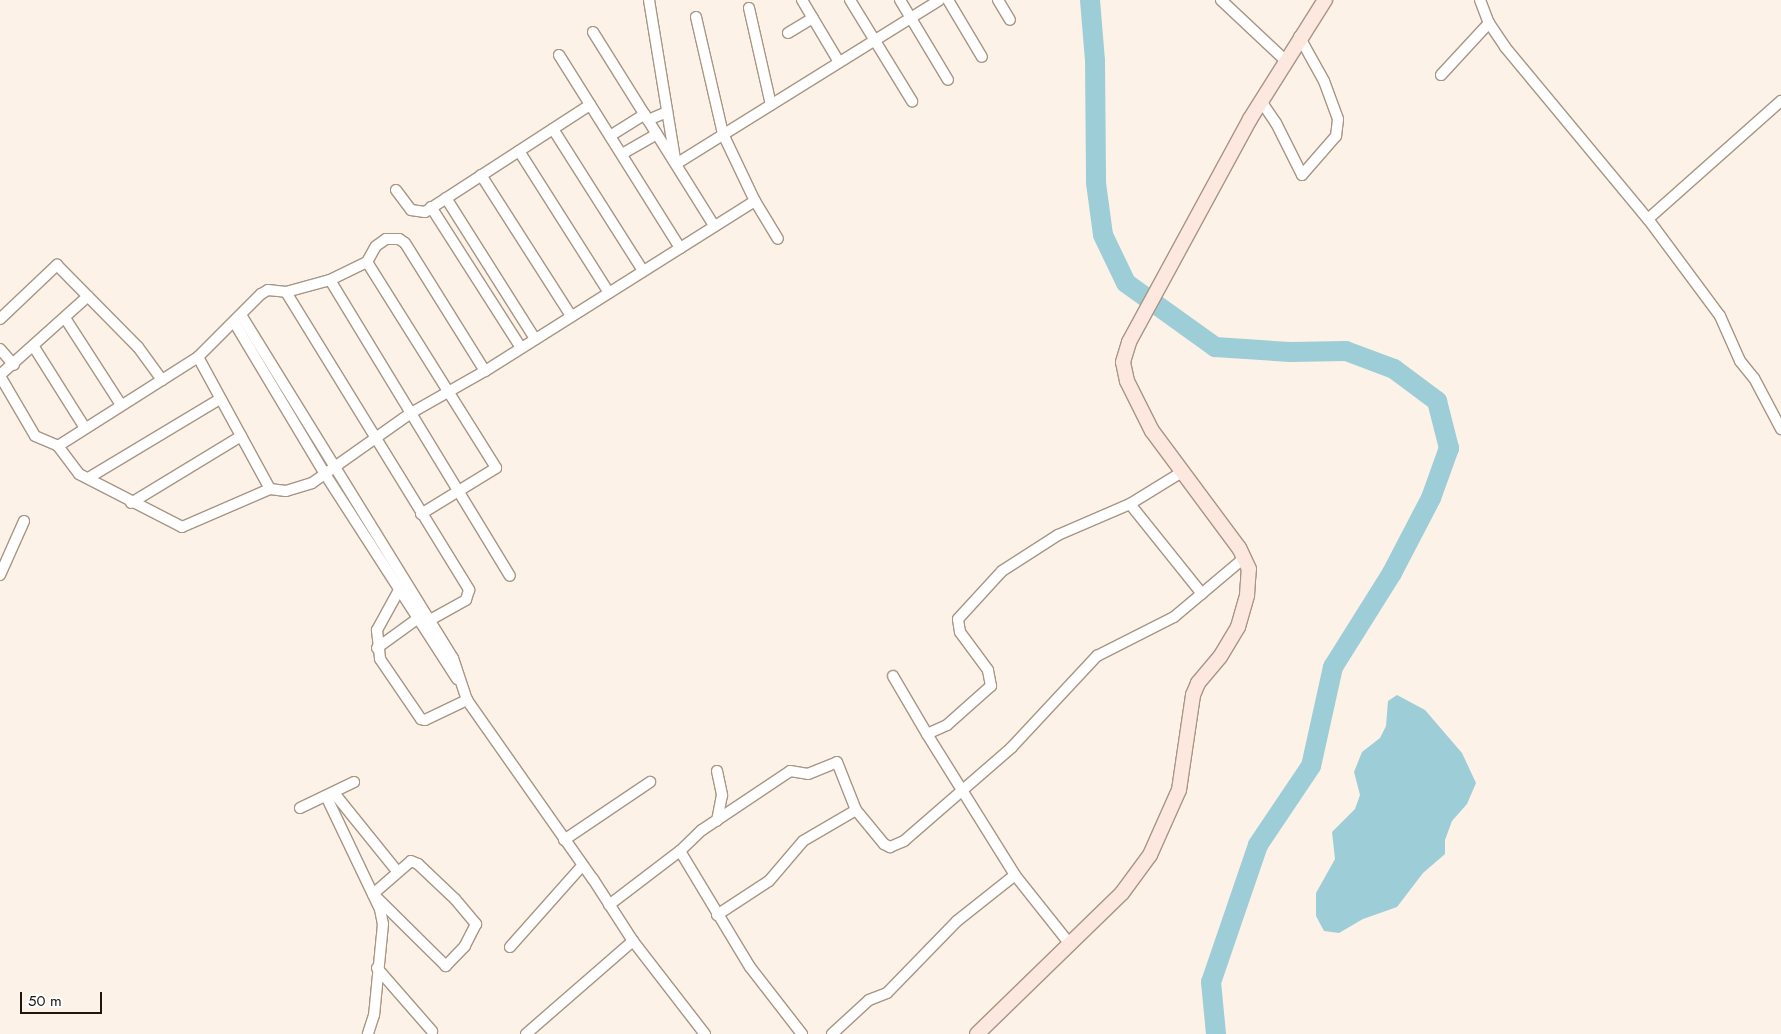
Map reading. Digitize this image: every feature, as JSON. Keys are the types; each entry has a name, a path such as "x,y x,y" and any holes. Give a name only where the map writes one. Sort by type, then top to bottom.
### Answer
{"street":[{"path":"649,0 676,164"},
{"path":"802,0 839,62"},
{"path":"850,0 912,101"},
{"path":"900,0 948,80"},
{"path":"676,164 939,0"},
{"path":"948,0 982,56"},
{"path":"998,0 1010,20"},
{"path":"1221,0 1285,60"},
{"path":"977,1034 1130,883 1164,829 1179,790 1193,695 1198,683 1232,640 1242,614 1250,580 1250,570 1244,558 1152,431 1127,381 1123,362 1128,342 1261,101 1299,36 1325,0"},
{"path":"1480,0 1489,23 1505,48 1648,219 1720,316 1740,362 1754,378 1781,429"},
{"path":"749,8 771,105"},
{"path":"696,17 723,134 755,201 778,239"},
{"path":"788,33 813,18"},
{"path":"1441,75 1489,23"},
{"path":"593,32 714,226"},
{"path":"1261,101 1276,123 1302,174 1336,136 1338,119 1324,81 1299,36"},
{"path":"559,55 680,248"},
{"path":"1648,219 1781,101"},
{"path":"396,190 411,210 425,212 590,105"},
{"path":"610,136 646,117 667,112"},
{"path":"553,129 643,271"},
{"path":"622,154 657,134"},
{"path":"519,151 608,293"},
{"path":"481,175 572,316"},
{"path":"446,198 535,339"},
{"path":"88,296 14,365 0,375 35,436 58,446 79,474 90,477 131,503 182,527 270,489 286,491 301,487 325,474 333,466 411,412 485,371 755,201"},
{"path":"431,207 521,348"},
{"path":"58,446 198,357 268,290 286,292 330,280 367,262 376,246 386,239 399,239 405,243 485,371"},
{"path":"367,262 449,390 496,468 421,514"},
{"path":"0,319 55,264 62,268 138,347 162,380"},
{"path":"330,280 510,576"},
{"path":"286,292 373,438 469,590 466,600 430,620"},
{"path":"65,318 121,405"},
{"path":"237,319 333,466 453,658 467,700 633,941 705,1034"},
{"path":"237,319 325,474 447,667 461,683"},
{"path":"34,347 85,428"},
{"path":"0,349 14,365"},
{"path":"198,357 270,489"},
{"path":"90,477 220,399"},
{"path":"131,503 241,436"},
{"path":"927,734 947,725 991,686 988,670 960,632 958,619 1002,571 1058,535 1130,504 1182,472"},
{"path":"1130,504 1202,594"},
{"path":"0,575 24,521"},
{"path":"609,905 717,821 790,771 808,774 833,762 839,766 856,810 884,844 890,847 904,841 1012,747 1097,656 1160,626 1202,594 1244,558"},
{"path":"399,590 379,622 377,648 380,659 421,719 425,720 467,700"},
{"path":"377,648 417,619"},
{"path":"893,676 961,790 1015,875 1068,943"},
{"path":"717,771 722,795 717,821"},
{"path":"300,808 354,782"},
{"path":"564,840 650,782"},
{"path":"330,795 397,871"},
{"path":"330,795 373,894 383,924 377,968 374,1015 368,1034"},
{"path":"716,915 769,881 803,841 856,810"},
{"path":"680,851 716,915 772,998 802,1034"},
{"path":"411,862 418,864 455,899 476,924 465,946 453,962 446,966 440,963 373,894 397,871 411,862"},
{"path":"510,947 582,866"},
{"path":"832,1034 869,1000 887,994 957,921 1015,875"},
{"path":"526,1034 633,941"},
{"path":"377,968 432,1031"}],"water":[{"path":"1397,695 1425,710 1462,753 1476,783 1467,804 1452,821 1445,840 1445,854 1423,873 1397,907 1363,919 1339,933 1324,931 1316,916 1316,893 1335,859 1332,832 1355,809 1360,795 1354,772 1362,752 1380,738 1386,726 1388,701"}],"waterway":[{"path":"1090,0 1095,61 1096,183 1103,235 1126,283 1215,347 1290,352 1346,351 1394,369 1437,401 1449,448 1431,498 1392,573 1333,667 1311,766 1258,845 1211,982 1216,1034"}]}
